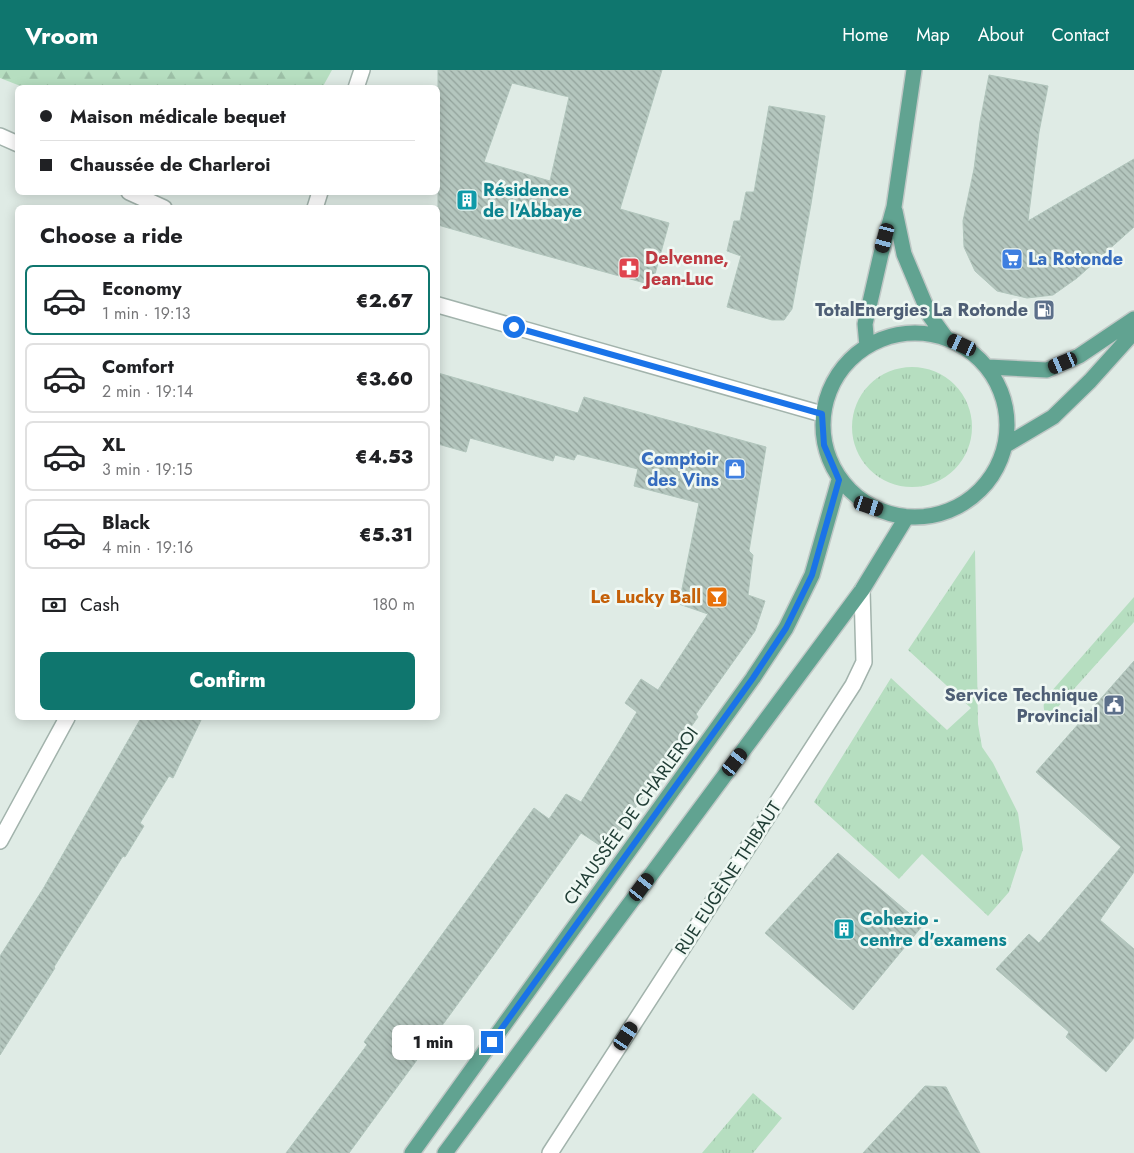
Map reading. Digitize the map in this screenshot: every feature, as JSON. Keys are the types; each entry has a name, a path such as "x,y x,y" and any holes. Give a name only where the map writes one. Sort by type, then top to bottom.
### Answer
{"main road":[{"path":"867,346 865,324 894,206 914,70"},
{"path":"894,206 904,254 930,316 946,338"},
{"path":"988,367 1046,370 1079,356 1134,319"},
{"path":"1006,446 1053,417 1090,381 1134,332"},
{"path":"920,333 946,338 962,345 976,355 988,367 1002,391 1008,418 1006,446 1000,464 990,480 976,495 955,509 931,517 906,518 869,506 839,480 824,445 822,414 830,387 845,364 867,346 892,335 920,333"},
{"name":"CHAUSSÉE DE CHARLEROI","path":"412,1153 753,678 786,628 812,575 839,480"},
{"path":"445,1153 862,590 906,518"}],"street":[{"path":"357,85 362,70"},
{"path":"0,136 15,143"},
{"path":"136,195 157,205"},
{"path":"440,306 822,414"},
{"name":"RUE EUGÈNE THIBAUT","path":"550,1153 853,685 864,662 862,590"},
{"path":"0,841 66,720"}],"green space":[{"path":"0,70 332,70 324,85 18,85 0,78"},
{"path":"912,367 924,368 935,372 945,377 954,385 962,394 967,404 971,415 971,439 967,450 962,460 954,469 945,477 935,482 924,486 912,487 900,486 889,482 879,477 870,469 862,460 857,450 853,439 852,427 853,415 857,404 862,394 870,385 879,377 889,372 900,368"},
{"path":"975,550 978,724 982,747 993,763 1018,813 1023,849 1009,892 988,916 922,854 899,879 814,802 891,678 947,730 971,708 908,650"},
{"path":"1134,597 1134,622 1048,718 1044,711 1044,705 1050,693"},
{"path":"753,1093 782,1118 753,1153 702,1153"}],"building":[{"path":"438,70 662,70 620,209 669,223 652,285 440,226 438,195 440,195 440,85 438,85","holes":["512,83 569,97 550,181 484,162"]},
{"path":"989,75 1048,86 1039,132 1028,221 1134,159 1134,227 1077,278 1053,295 1027,298 997,291 975,271 964,247 963,221 974,169"},
{"path":"769,106 825,116 792,309 784,320 772,320 727,307 741,256 727,251 734,221 740,221 746,192 754,192"},
{"path":"440,374 578,413 584,397 766,447 749,551 753,555 748,595 765,601 755,631 696,714 698,717 607,850 581,833 349,1153 286,1153 367,1045 364,1042 534,808 549,819 566,794 581,802 637,712 625,703 641,679 658,690 708,614 679,604 699,503 634,486 638,469 577,454 574,460 555,455 553,461 470,438 466,452 440,445"},
{"path":"1134,661 1134,872 1100,920 1134,949 1134,1038 1106,1072 1066,1037 1069,1032 996,969 1029,934 1039,943 1121,847 1036,772"},
{"path":"140,720 201,720 173,778 169,776 140,823 144,826 125,857 123,856 0,1055 0,956 43,889"},
{"name":"Cohezio - centre d'examens","path":"838,853 923,925 853,1010 765,933"},
{"path":"925,1086 946,1087 980,1153 863,1153"}],"place":[{"name":"Résidence de l'Abbaye","path":"467,200"},
{"name":"La Rotonde","path":"1012,259"},
{"name":"Delvenne, Jean-Luc","path":"629,268"},
{"name":"TotalEnergies La Rotonde","path":"1044,310"},
{"name":"Comptoir des Vins","path":"735,469"},
{"name":"Le Lucky Ball","path":"717,597"},
{"name":"Service Technique Provincial","path":"1114,705"},
{"name":"Cohezio - centre d'examens","path":"844,929"}],"route":[{"path":"492,1042 753,678 786,628 812,575 839,480 824,445 822,414 514,327"}]}
